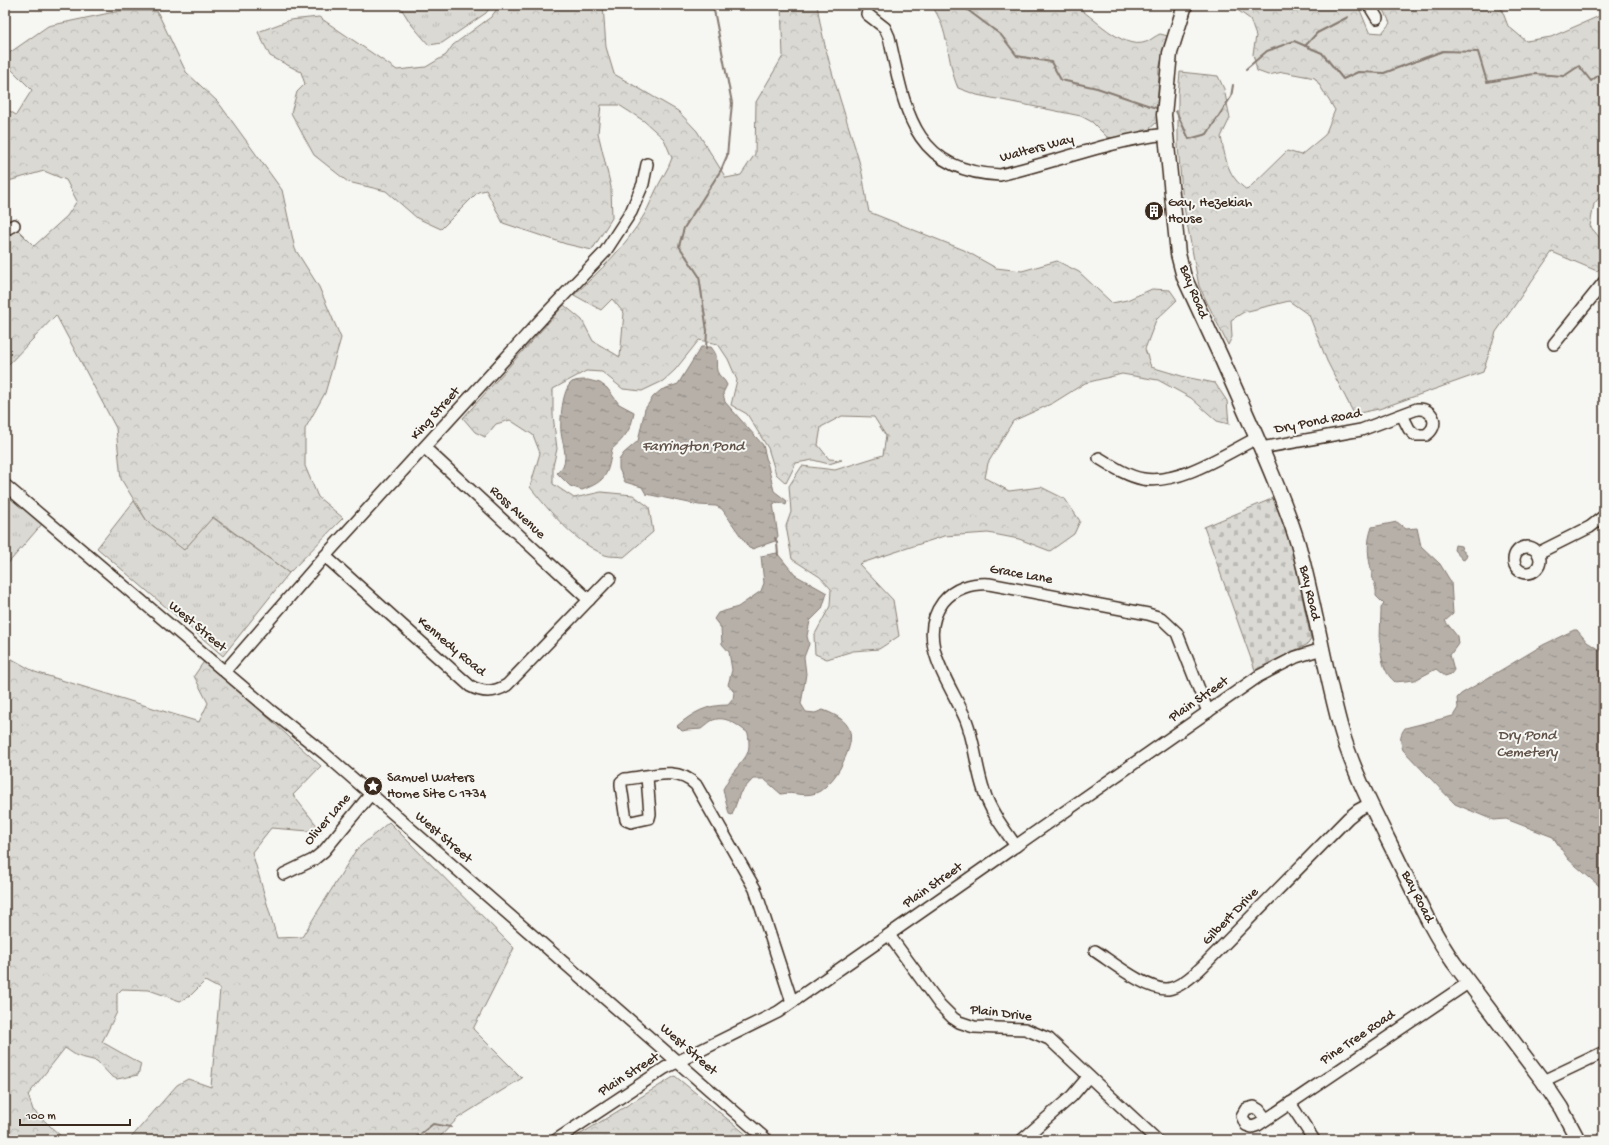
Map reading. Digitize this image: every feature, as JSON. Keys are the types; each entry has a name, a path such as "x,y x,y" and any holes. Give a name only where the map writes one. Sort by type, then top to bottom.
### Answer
{"main road":[{"name":"Bay Road","path":"1185,5 1170,53 1165,93 1166,134 1178,254 1184,276 1259,443 1275,481 1298,544 1341,730 1357,775 1430,924 1449,956 1543,1081 1561,1108 1578,1140"}],"street":[{"path":"1369,5 1377,18"},
{"name":"Walters Way","path":"868,14 884,28 888,37 902,95 911,122 929,149 945,162 965,171 1000,175 1114,144 1144,137 1166,134"},
{"name":"King Street","path":"225,670 325,556 426,448 545,315 606,252 631,212 642,184 647,164"},
{"path":"1554,344 1604,282"},
{"name":"Dry Pond Road","path":"1099,458 1133,476 1162,480 1182,475 1259,443 1348,433 1402,415"},
{"name":"Ross Avenue","path":"426,448 589,600"},
{"name":"West Street","path":"5,485 225,670 275,714 325,754 370,795 678,1061 767,1140"},
{"path":"1538,553 1590,527 1604,516"},
{"name":"Kennedy Road","path":"325,556 470,686 478,690 498,690 507,685 610,578"},
{"name":"Grace Lane","path":"1016,846 987,800 980,780 971,735 933,648 931,634 935,616 942,604 952,593 970,585 989,584 1148,614 1161,618 1177,633 1208,712"},
{"name":"Plain Street","path":"556,1140 678,1061 766,1019 792,1002 1268,670 1296,657 1322,649"},
{"path":"647,777 663,773 686,777 696,785 755,889 792,1002"},
{"name":"Oliver Lane","path":"284,874 313,860 324,851 370,795"},
{"name":"Gilbert Drive","path":"1095,951 1145,983 1158,988 1169,989 1176,986 1199,970 1348,818 1358,810 1371,803"},
{"name":"Plain Drive","path":"889,935 940,1005 953,1018 959,1022 974,1026 1017,1028 1034,1032 1056,1046 1157,1140"},
{"name":"Pine Tree Road","path":"1266,1119 1468,982"},
{"path":"1543,1081 1604,1052"},
{"path":"1022,1140 1072,1096 1088,1077"},
{"path":"1290,1103 1314,1140"}],"green space":[{"path":"399,5 492,5 486,13 442,43 429,45 411,24"},
{"path":"500,5 603,5 606,47 614,74 678,111 697,131 726,178 741,175 755,154 756,102 783,56 781,5 817,5 820,25 830,64 861,167 869,212 964,250 996,268 1022,271 1057,261 1079,272 1112,303 1127,300 1152,289 1170,290 1177,300 1156,320 1145,349 1151,367 1185,377 1215,383 1227,401 1229,424 1217,421 1191,398 1158,380 1122,374 1085,383 1053,403 1013,421 988,463 985,478 1009,491 1041,487 1065,499 1080,521 1074,534 1050,551 1019,539 988,533 944,536 859,564 893,600 899,636 879,649 853,651 827,659 815,654 814,636 830,606 831,589 820,577 792,559 786,526 791,512 789,486 802,466 835,470 883,455 886,436 874,417 842,416 821,427 818,445 829,459 842,460 829,464 813,460 796,463 786,483 776,474 768,448 747,414 731,405 737,380 728,359 718,344 699,340 675,370 663,381 642,391 623,389 602,372 586,371 553,389 553,415 557,449 553,466 553,484 574,498 601,492 633,495 649,507 653,532 624,557 607,556 594,549 564,526 530,487 540,453 533,435 510,420 496,424 485,437 475,432 463,418 564,305 582,320 593,341 620,357 624,313 612,299 601,310 574,295 621,248 646,212 669,167 672,158 664,139 644,121 619,105 601,105 598,133 611,187 612,218 592,250 566,244 503,223 486,190 478,192 441,229 417,218 386,191 348,182 314,155 291,113 297,92 305,84 301,72 270,56 258,32 290,20 319,17 397,70 426,67 446,55 453,45 491,17"},
{"path":"931,5 1074,5 1108,31 1127,41 1137,43 1146,42 1160,34 1168,36 1159,69 1157,122 1147,131 1118,139 1107,137 1092,122 1081,116 977,95 958,88 951,67 942,24"},
{"path":"1237,5 1358,5 1369,32 1382,33 1390,23 1382,5 1500,5 1508,26 1526,41 1551,37 1604,14 1604,192 1594,204 1590,226 1604,243 1604,265 1597,271 1552,252 1496,332 1483,372 1379,409 1354,414 1327,361 1309,315 1289,301 1244,312 1231,320 1232,337 1228,345 1199,286 1183,202 1178,146 1178,94 1180,72 1218,76 1224,89 1230,118 1221,137 1226,160 1235,179 1247,190 1287,151 1301,155 1325,135 1335,110 1315,78 1283,72 1268,75 1257,71 1253,54 1256,36 1250,19 1236,9"},
{"path":"119,11 157,11 186,72 218,102 282,190 295,249 319,287 341,338 325,393 305,429 305,466 318,497 343,518 289,573 213,517 184,550 147,521 121,479 116,428 56,315 5,368 5,232 15,227 34,246 67,216 77,201 66,180 44,171 5,182 5,108 16,115 32,90 5,63 5,56 48,26"},
{"path":"5,492 42,524 5,567"},
{"path":"1274,498 1291,543 1311,639 1308,644 1255,670 1204,527"},
{"path":"134,501 147,521 184,549 212,517 289,573 223,656 97,548"},
{"path":"5,655 35,672 199,722 208,703 194,676 205,660 321,766 293,795 322,832 271,828 252,852 277,938 302,937 356,850 389,822 514,948 473,1029 522,1078 458,1118 437,1140 129,1140 177,1085 188,1079 211,1087 220,989 205,981 191,995 180,1001 149,990 122,989 117,994 117,1012 102,1042 141,1064 138,1075 117,1079 111,1076 97,1061 77,1056 65,1048 28,1095 33,1110 65,1140 5,1140"},
{"path":"675,1076 753,1140 571,1140"}],"water":[{"name":"Farrington Pond","path":"701,347 711,347 714,351 717,371 727,385 723,393 725,402 763,445 774,491 787,501 786,505 779,502 773,504 778,536 775,541 752,549 749,548 722,509 716,506 699,505 646,494 642,487 625,482 619,469 619,460 624,453 638,441 645,409 653,397 661,390 678,384"},
{"path":"578,380 588,380 600,383 607,388 619,404 634,412 632,423 627,432 621,441 612,449 605,476 597,483 582,490 570,486 557,473 563,466 565,458 561,427 561,413 566,391 572,382"},
{"path":"1397,522 1406,529 1417,528 1421,546 1440,564 1451,582 1453,614 1445,621 1457,636 1458,644 1450,655 1454,670 1451,674 1445,676 1436,669 1415,680 1395,682 1384,667 1380,648 1380,637 1381,608 1384,604 1376,596 1369,561 1368,545 1372,527"},
{"path":"1455,545 1461,546 1462,550 1467,554 1465,559 1463,560 1454,550"},
{"path":"777,553 795,575 827,593 822,609 810,621 807,636 809,644 804,657 806,674 801,704 806,712 815,713 823,710 840,718 849,729 850,742 848,751 840,769 831,781 820,791 805,795 791,793 781,794 764,779 753,779 740,793 732,815 729,814 723,789 747,754 749,746 748,733 731,721 721,719 711,721 701,729 682,731 677,726 701,710 713,706 728,705 733,699 734,692 728,685 732,670 729,652 722,644 721,628 714,619 718,613 738,607 761,591 764,583 761,556"},
{"name":"Dry Pond Cemetery","path":"1574,630 1577,630 1587,642 1604,653 1604,890 1568,859 1553,837 1506,819 1493,820 1455,804 1403,750 1401,741 1401,736 1405,728 1453,716 1458,708 1457,698 1461,694 1543,645"}],"waterway":[{"path":"706,349 707,331 699,276 679,246 684,228 721,170 727,156 732,103 713,5"},
{"path":"961,5 1001,35 1017,56 1051,62 1061,80 1097,88 1159,109"},
{"path":"1305,46 1317,33 1348,17"},
{"path":"1246,69 1267,51 1294,41 1322,53 1343,79 1358,72 1384,73 1443,51 1478,52 1487,82 1534,74 1564,76 1579,66 1591,81 1604,71"},
{"path":"1176,111 1189,139 1207,134 1231,97 1233,85"},
{"path":"775,538 778,555"},
{"path":"413,1140 433,1124 451,1127"},
{"path":"647,1140 663,1140"}],"place":[{"name":"Gay, Hezekiah House","path":"1154,211"},
{"name":"Samuel Waters Home Site C 1734","path":"373,786"}]}
